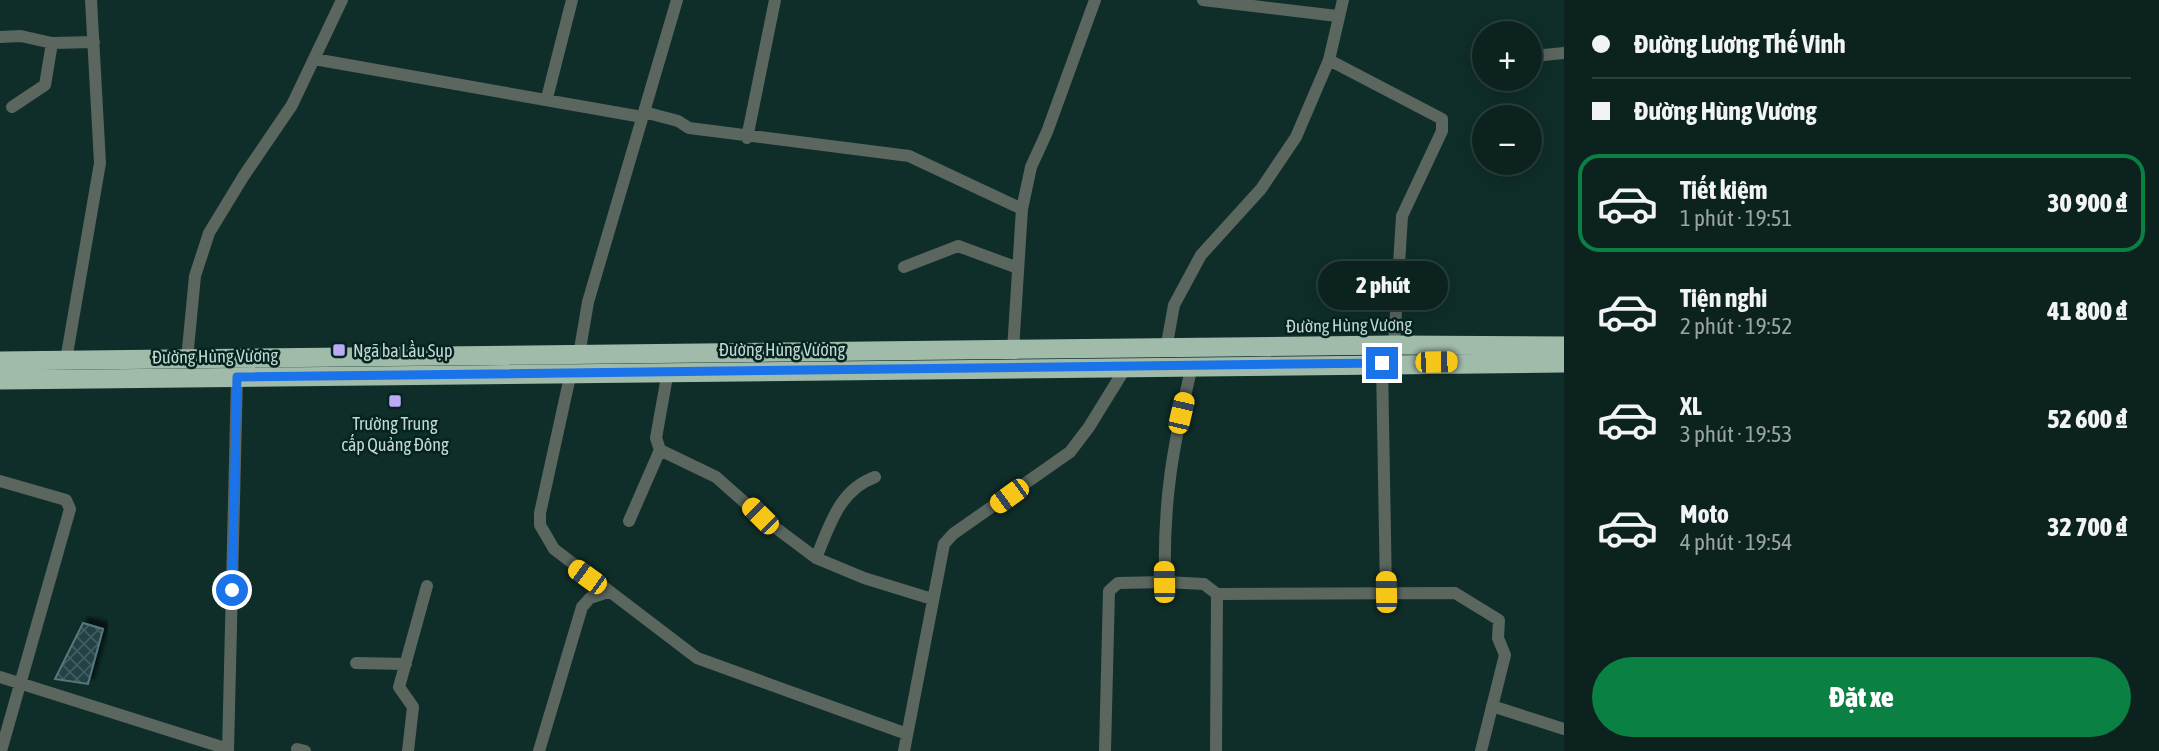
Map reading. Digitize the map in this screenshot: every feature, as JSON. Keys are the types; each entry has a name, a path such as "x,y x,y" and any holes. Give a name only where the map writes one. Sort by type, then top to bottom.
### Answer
{"highway":[{"name":"Đường Hùng Vương","path":"0,380 237,377 1013,350 1394,345 1564,346"},
{"name":"Đường Hùng Vương","path":"0,361 187,359 575,364 668,371 1564,363"}],"street":[{"path":"66,360 100,163 91,0"},
{"path":"187,359 195,276 209,233 292,105 342,0"},
{"path":"547,98 572,0"},
{"path":"677,0 588,302 540,525 554,549 697,658 907,734"},
{"path":"747,138 775,0"},
{"path":"1013,350 1022,209 1031,167 1048,132 1095,0"},
{"path":"1203,0 1337,16"},
{"path":"1166,349 1174,304 1201,255 1261,189 1296,137 1329,60 1337,16 1343,0"},
{"path":"0,37 21,36 52,43 94,41"},
{"path":"12,107 45,85 52,43"},
{"path":"1542,55 1564,53"},
{"path":"314,60 678,121 689,128 747,138 909,156 1022,209"},
{"path":"1329,60 1442,119 1441,131 1402,216 1394,345"},
{"path":"904,267 958,246 1018,268"},
{"path":"1382,363 1386,592"},
{"path":"1164,582 1164,526 1168,478 1192,366"},
{"path":"904,751 940,555 948,539 1070,452 1089,427 1126,367"},
{"path":"629,521 660,450 656,438 668,371"},
{"path":"0,677 228,750 237,377"},
{"path":"660,450 716,477 760,516 816,558 864,578 932,598"},
{"path":"816,558 841,502 857,483 875,477"},
{"path":"0,481 55,494 66,500 69,509 1,751"},
{"path":"1105,751 1109,591 1118,583 1164,582 1204,583 1217,594 1455,593 1499,620 1498,638 1505,655 1481,751"},
{"path":"408,751 413,708 399,687 427,586"},
{"path":"539,751 582,607 590,598 608,592"},
{"path":"1216,751 1217,594"},
{"path":"356,663 406,664"},
{"path":"1492,706 1564,730"}],"building":[{"path":"83,623 103,629 88,684 55,679"}],"place":[{"name":"Ngã ba Lầu Sụp","path":"339,350"},
{"name":"Trường Trung cấp Quảng Đông","path":"395,401"}],"route":[{"path":"232,590 237,377 1382,363"}]}
